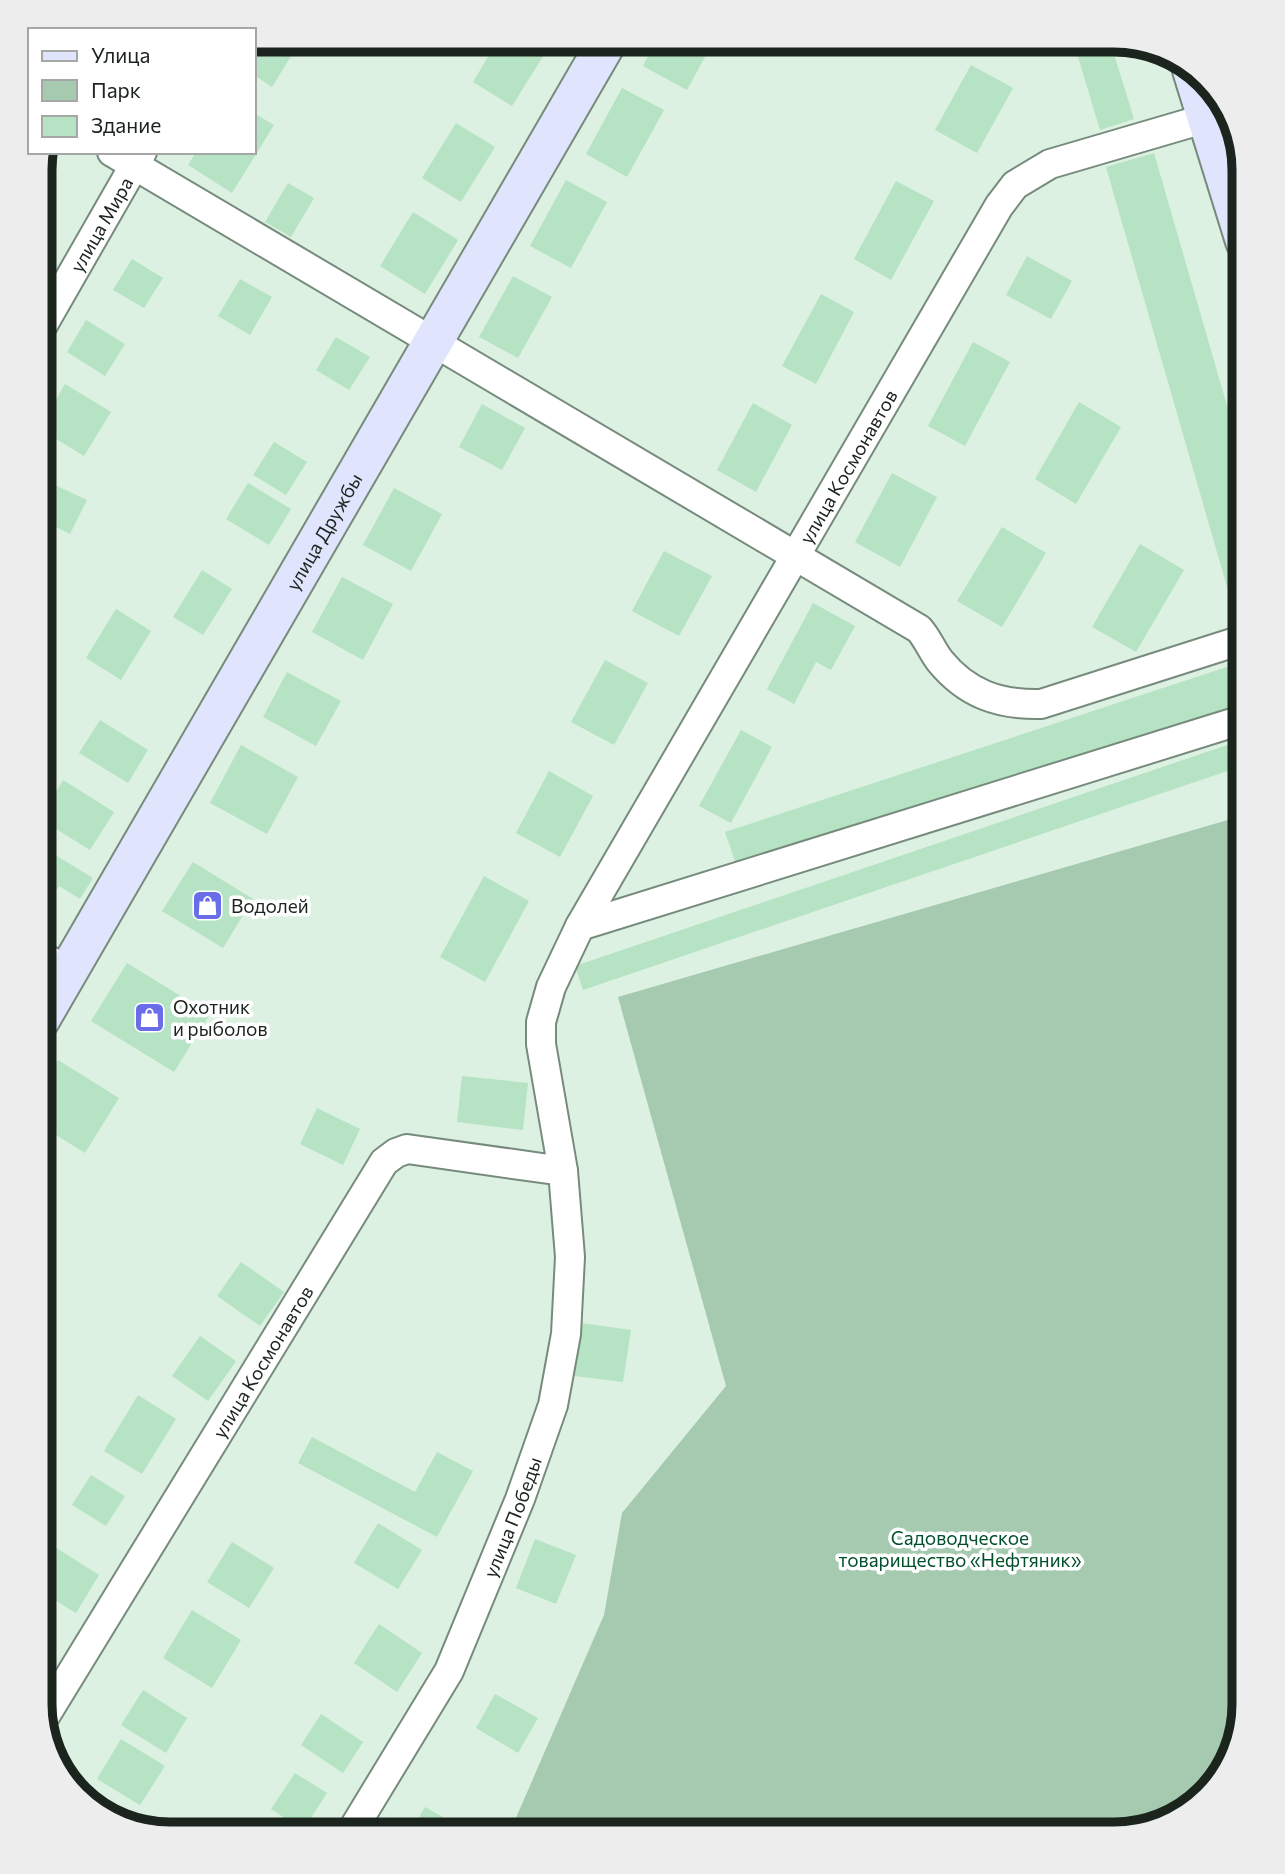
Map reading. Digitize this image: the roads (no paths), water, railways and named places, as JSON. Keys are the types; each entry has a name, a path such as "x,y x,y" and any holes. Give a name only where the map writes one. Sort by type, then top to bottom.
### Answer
{"street":[{"name":"улица Дружбы","path":"55,963 432,343 601,52"},
{"path":"1197,86 1232,199"},
{"name":"улица Космонавтов","path":"52,1705 384,1162 407,1149 563,1171 541,1044 541,1021 551,987 580,926 999,205 1015,185 1030,174 1076,154 1207,118"},
{"path":"129,157 432,343 919,629 937,658 971,690 1014,705 1041,704 1232,643"},
{"name":"улица Мира","path":"53,305 129,157"},
{"path":"580,926 1232,723"},
{"name":"улица Победы","path":"357,1821 449,1671 520,1499 553,1405 566,1334 569,1270 563,1171"}],"place":[{"name":"Водолей","path":"208,905"},
{"name":"Охотник и рыболов","path":"150,1017"}],"park label":[{"name":"Садоводческое товарищество «Нефтяник»","path":"960,1548"}]}
